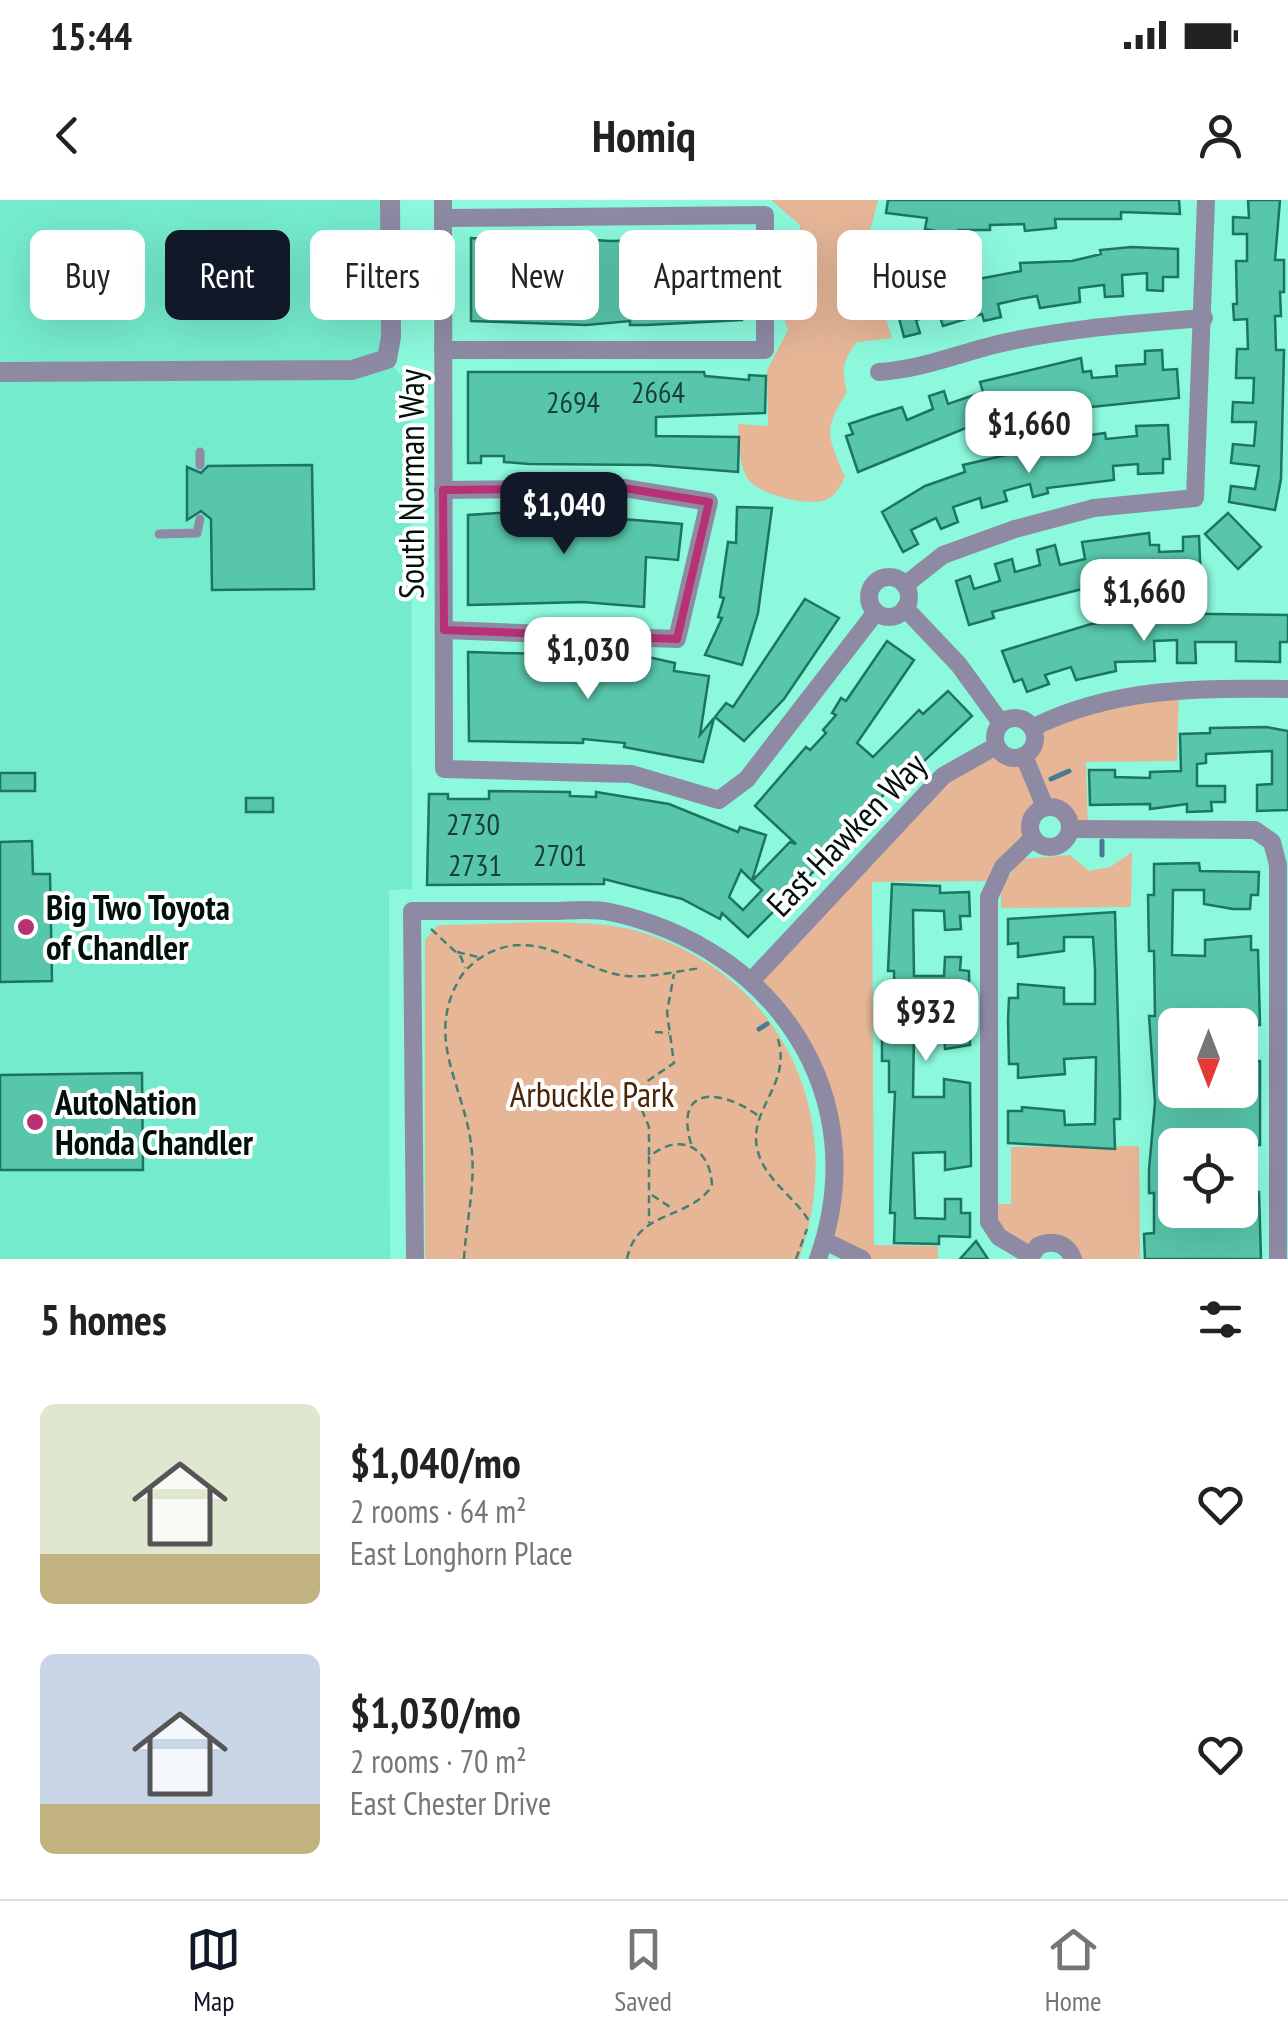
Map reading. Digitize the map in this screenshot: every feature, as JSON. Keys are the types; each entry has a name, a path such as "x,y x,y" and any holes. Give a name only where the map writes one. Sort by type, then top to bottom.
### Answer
{"street":[{"path":"0,372 352,370 375,366 387,359 392,338 390,200"},
{"path":"905,585 943,555 1015,528 1094,508 1195,498 1206,200"},
{"path":"443,209 765,215 765,350 443,350"},
{"name":"South Norman Way","path":"443,209 444,769 631,774 719,800 748,779 876,612"},
{"path":"879,372 920,369 994,345 1074,329 1204,318"},
{"path":"444,490 624,488 708,502 677,639 444,630"},
{"path":"894,578 905,585 909,596 906,608 895,616 876,612 869,600 876,582 894,578"},
{"path":"906,608 959,666 1001,723"},
{"path":"1032,728 1108,699 1167,688 1288,688"},
{"path":"1018,719 1032,728 1033,747 1024,756 1005,756 996,746 995,734 1001,723 1018,719"},
{"name":"East Hawken Way","path":"752,979 943,776 996,746"},
{"path":"1024,756 1045,807"},
{"path":"1033,838 1051,847 1064,841 1070,829 1063,812 1045,807"},
{"path":"1033,838 1031,820 1045,807"},
{"path":"1070,829 1255,830 1272,842 1278,865 1278,1259"},
{"path":"1033,838 1003,867 989,897 989,1222 999,1237 1030,1257 1038,1246 1053,1242 1066,1248 1074,1259"},
{"path":"415,1259 412,910 606,911 656,925 712,951 752,979 798,1037 826,1102 836,1137 832,1221 822,1250 862,1259"}],"lane":[{"path":"200,452 200,466"},
{"path":"159,534 196,534 200,519"}],"path":[{"path":"412,910 455,952 466,969"},
{"path":"464,1259 472,1157 464,1106 448,1062 444,1014 466,969 480,958 510,946 535,946 626,976 674,974 708,967"},
{"path":"455,952 480,958"},
{"path":"674,974 667,1012 674,1063 646,1082 641,1092 649,1156 646,1184 652,1195 674,1210"},
{"path":"655,1032 671,1033"},
{"path":"776,1033 783,1063 760,1117 756,1137 763,1165 810,1220 796,1259"},
{"path":"691,1145 689,1112 694,1103 711,1094 731,1098 760,1117"},
{"path":"627,1259 632,1240 649,1222 696,1205 712,1186 706,1157 691,1145 668,1144 649,1156"},
{"path":"649,1222 652,1195"}],"highlighted area":[{"path":"624,488 709,502 677,639 444,630 443,490"}],"shaded area":[{"path":"0,200 390,200 389,230 310,230 310,320 388,320 387,359 411,387 412,889 389,890 390,1259 0,1259"}],"green space":[{"path":"771,200 878,200 870,230 837,230 837,320 886,320 892,338 857,342 846,360 847,392 834,416 830,434 845,477 832,496 818,502 784,498 753,484 744,472 738,424 768,426 767,370 788,330 785,320 817,320 817,230 800,230 800,225"},
{"path":"1179,688 1177,761 1086,762 1088,829 1051,807 1034,814 1030,832 996,881 872,882 874,1245 938,1246 938,1259 862,1259 825,1241 827,1102 753,979 943,776 1000,752 1011,758 1029,752 1035,740 1032,728"},
{"path":"1132,852 1131,907 1001,908 1001,888 1021,859 1070,855 1089,871 1110,867"},
{"name":"Arbuckle Park","path":"438,925 616,926 688,952 731,981 766,1017 792,1059 808,1105 815,1155 812,1206 799,1259 425,1259 425,940"},
{"path":"1139,1146 1140,1259 1073,1259 1071,1253 1007,1243 989,1204 1011,1204 1011,1147"}],"building":[{"path":"888,200 1179,200 1180,214 1121,212 1121,219 1055,219 1056,228 1025,231 1024,224 990,225 990,230 930,230 925,229 927,218 886,213"},
{"path":"1248,200 1280,200 1275,260 1284,260 1284,292 1280,292 1281,316 1275,316 1276,350 1284,350 1281,479 1275,510 1229,502 1231,486 1255,489 1259,466 1231,463 1233,444 1254,446 1256,422 1232,422 1233,402 1253,403 1254,378 1236,378 1237,349 1248,349 1247,319 1234,320 1233,304 1237,304 1236,261 1247,261 1247,234 1233,234 1233,217 1249,218"},
{"path":"471,238 475,238 475,320 599,320 599,240 619,241 619,320 742,320 646,325 630,325 630,321 586,325 471,321"},
{"path":"1178,249 1178,277 1163,277 1163,291 1147,290 1147,273 1122,275 1123,296 1105,297 1104,285 1079,288 1080,302 1040,308 1037,296 1020,299 998,304 1001,317 984,321 982,278 1021,271 1020,263 1072,261 1101,254 1100,250"},
{"path":"900,320 916,320 920,333 904,337"},
{"path":"941,320 962,320 943,326"},
{"path":"1162,350 1163,370 1177,369 1179,398 1062,410 985,430 983,421 858,472 846,436 853,434 849,424 902,407 907,420 933,409 929,396 944,391 948,404 983,392 980,382 1081,358 1083,372 1091,371 1092,378 1117,376 1116,366 1145,364 1145,351"},
{"path":"468,372 704,372 705,376 749,380 749,375 766,376 765,413 656,417 656,436 739,437 738,472 650,465 529,464 504,462 504,456 481,456 481,463 468,463"},
{"path":"1168,425 1170,459 1163,459 1163,473 1138,474 1138,464 1113,466 1114,480 1047,488 1048,493 1033,497 1030,484 1004,491 1007,501 982,508 980,498 953,507 958,522 941,529 936,518 911,530 918,544 903,552 882,512 925,486 965,472 963,465 1049,445 1048,441 1105,433 1106,439 1137,436 1136,426"},
{"path":"312,465 314,589 212,590 211,519 201,511 187,520 187,467 201,473 208,466"},
{"path":"737,507 772,508 758,613 742,665 705,655 722,618 718,617 724,598 720,597 728,542 736,543"},
{"path":"611,512 611,518 682,524 678,560 646,557 644,607 583,602 468,605 468,515"},
{"path":"1228,513 1261,547 1238,569 1205,534"},
{"path":"1149,533 1150,545 1159,545 1159,552 1183,551 1183,537 1199,536 1201,583 1090,587 992,612 994,618 969,625 956,581 970,576 974,589 1000,581 995,564 1012,559 1015,572 1040,565 1037,550 1055,545 1060,565 1085,559 1082,542"},
{"path":"805,599 839,618 784,699 744,741 715,717 726,703 733,707"},
{"path":"1134,613 1288,615 1288,642 1280,642 1280,662 1236,661 1236,642 1195,642 1196,663 1177,663 1177,640 1154,641 1155,661 1115,662 1116,671 1076,680 1071,667 1045,675 1049,684 1027,692 1022,679 1014,682 1002,651 1091,624 1134,619"},
{"path":"887,641 914,660 857,743 873,757 919,710 923,714 948,691 972,716 890,793 887,790 861,824 748,937 722,913 720,919 682,899 604,879 604,884 427,885 429,794 448,794 448,799 489,799 489,791 570,792 570,796 596,797 596,792 669,804 738,832 740,827 766,835 752,881 790,842 796,844 755,806 806,747 810,750 826,733 823,730 836,715 832,713 841,698 846,701","holes":["741,870 762,890 743,910 729,897"]},
{"path":"468,652 648,657 675,663 674,671 709,676 700,735 714,718 703,762 624,747 625,743 583,739 583,743 469,741"},
{"path":"1266,727 1288,731 1288,810 1257,811 1257,785 1272,784 1272,751 1206,754 1206,763 1197,764 1197,786 1225,786 1225,802 1211,802 1212,811 1187,812 1187,804 1150,809 1150,804 1090,805 1089,770 1115,770 1115,777 1150,778 1150,772 1181,771 1180,734 1210,733 1210,728"},
{"path":"0,773 35,773 35,791 0,791"},
{"path":"246,798 273,798 273,812 246,812"},
{"name":"Big Two Toyota of Chandler","path":"32,841 33,874 50,874 52,981 0,982 0,842"},
{"path":"1199,863 1200,871 1259,872 1258,895 1251,895 1250,909 1204,904 1204,890 1173,890 1172,955 1205,956 1205,940 1251,936 1251,950 1258,950 1260,1025 1258,1008 1158,1008 1158,1108 1258,1108 1260,1061 1260,1145 1258,1128 1158,1128 1158,1228 1258,1228 1259,1192 1261,1259 1145,1259 1144,1234 1154,1233 1154,1193 1149,1193 1155,1102 1149,1016 1155,1016 1154,951 1149,951 1148,895 1154,895 1154,864"},
{"path":"892,884 940,886 940,893 969,892 970,916 960,916 961,929 945,930 944,911 913,910 914,976 944,976 945,957 961,957 960,970 969,971 970,1045 945,1049 944,1032 914,1032 913,1097 944,1097 944,1079 970,1083 971,1166 945,1170 945,1152 913,1153 915,1218 945,1219 945,1199 961,1199 961,1213 970,1213 970,1237 939,1236 939,1244 894,1243 895,1213 890,1213 895,1092 889,1092 889,1061 882,1061 882,1035 895,1036 894,971 888,971"},
{"path":"1115,912 1120,1119 1114,1119 1115,1149 1008,1143 1008,1111 1022,1111 1022,1107 1064,1111 1065,1125 1095,1124 1096,1057 1064,1059 1065,1074 1018,1078 1018,1064 1009,1064 1009,998 1018,998 1018,984 1064,988 1064,1004 1095,1004 1095,969 1093,937 1064,937 1064,951 1018,957 1018,943 1008,944 1008,919"},
{"path":"142,1073 143,1170 0,1170 0,1075"},
{"path":"976,1241 988,1259 960,1259"}],"waterway":[{"path":"1051,779 1069,771"},
{"path":"1102,841 1102,855"},
{"path":"759,1029 767,1024"}],"place":[{"name":"Big Two Toyota of Chandler","path":"26,927"},
{"name":"AutoNation Honda Chandler","path":"35,1122"}]}
